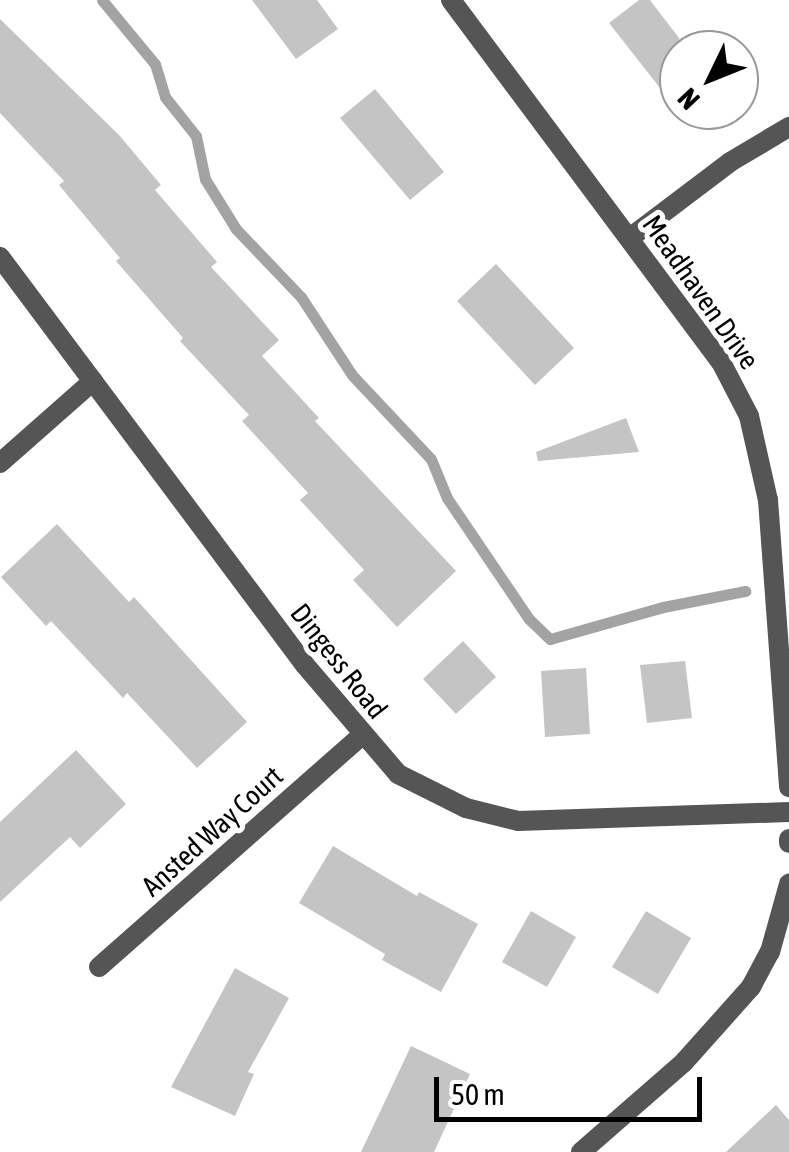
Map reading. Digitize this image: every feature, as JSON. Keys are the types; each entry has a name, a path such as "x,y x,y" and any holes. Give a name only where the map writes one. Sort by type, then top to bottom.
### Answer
{"street":[{"name":"Meadhaven Drive","path":"451,0 722,362 757,441 768,500 789,787"},
{"path":"631,237 730,162 789,128"},
{"name":"Dingess Road","path":"0,257 362,735 398,774 466,808 518,821 789,812"},
{"path":"0,463 94,382"},
{"name":"Ansted Way Court","path":"98,967 362,735"},
{"path":"581,1152 684,1062 751,987 770,952 789,884"}],"building":[{"path":"252,0 317,0 338,29 296,59"},
{"path":"639,0 650,0 673,30 659,30 659,87 609,23"},
{"path":"0,19 119,135 161,185 155,190 217,262 211,267 279,340 262,356 319,418 315,421 456,571 397,627 353,580 364,570 300,500 308,493 242,421 249,415 180,341 183,338 116,261 120,258 59,185 64,181 0,113"},
{"path":"375,89 444,172 410,200 340,118"},
{"path":"496,264 574,348 535,385 457,301"},
{"path":"626,418 639,452 538,461 536,452"},
{"path":"57,524 129,602 134,597 247,722 197,768 127,693 123,698 51,621 46,626 1,577"},
{"path":"463,641 496,677 456,714 423,679"},
{"path":"685,661 692,718 647,723 640,665"},
{"path":"586,668 590,734 545,737 541,671"},
{"path":"76,750 126,804 80,848 70,837 0,902 0,822"},
{"path":"333,846 417,896 419,892 478,924 441,992 382,960 385,954 299,903"},
{"path":"531,911 576,937 547,987 502,962"},
{"path":"646,911 691,938 658,994 612,967"},
{"path":"235,968 289,998 248,1072 254,1074 235,1116 171,1087"},
{"path":"411,1046 470,1074 434,1152 361,1152"},
{"path":"776,1105 789,1120 789,1152 726,1152"}],"waterway":[{"path":"102,0 155,64 165,97 196,136 205,179 236,229 301,297 352,375 431,459 447,498 529,619 550,639 663,607 745,591"}]}
